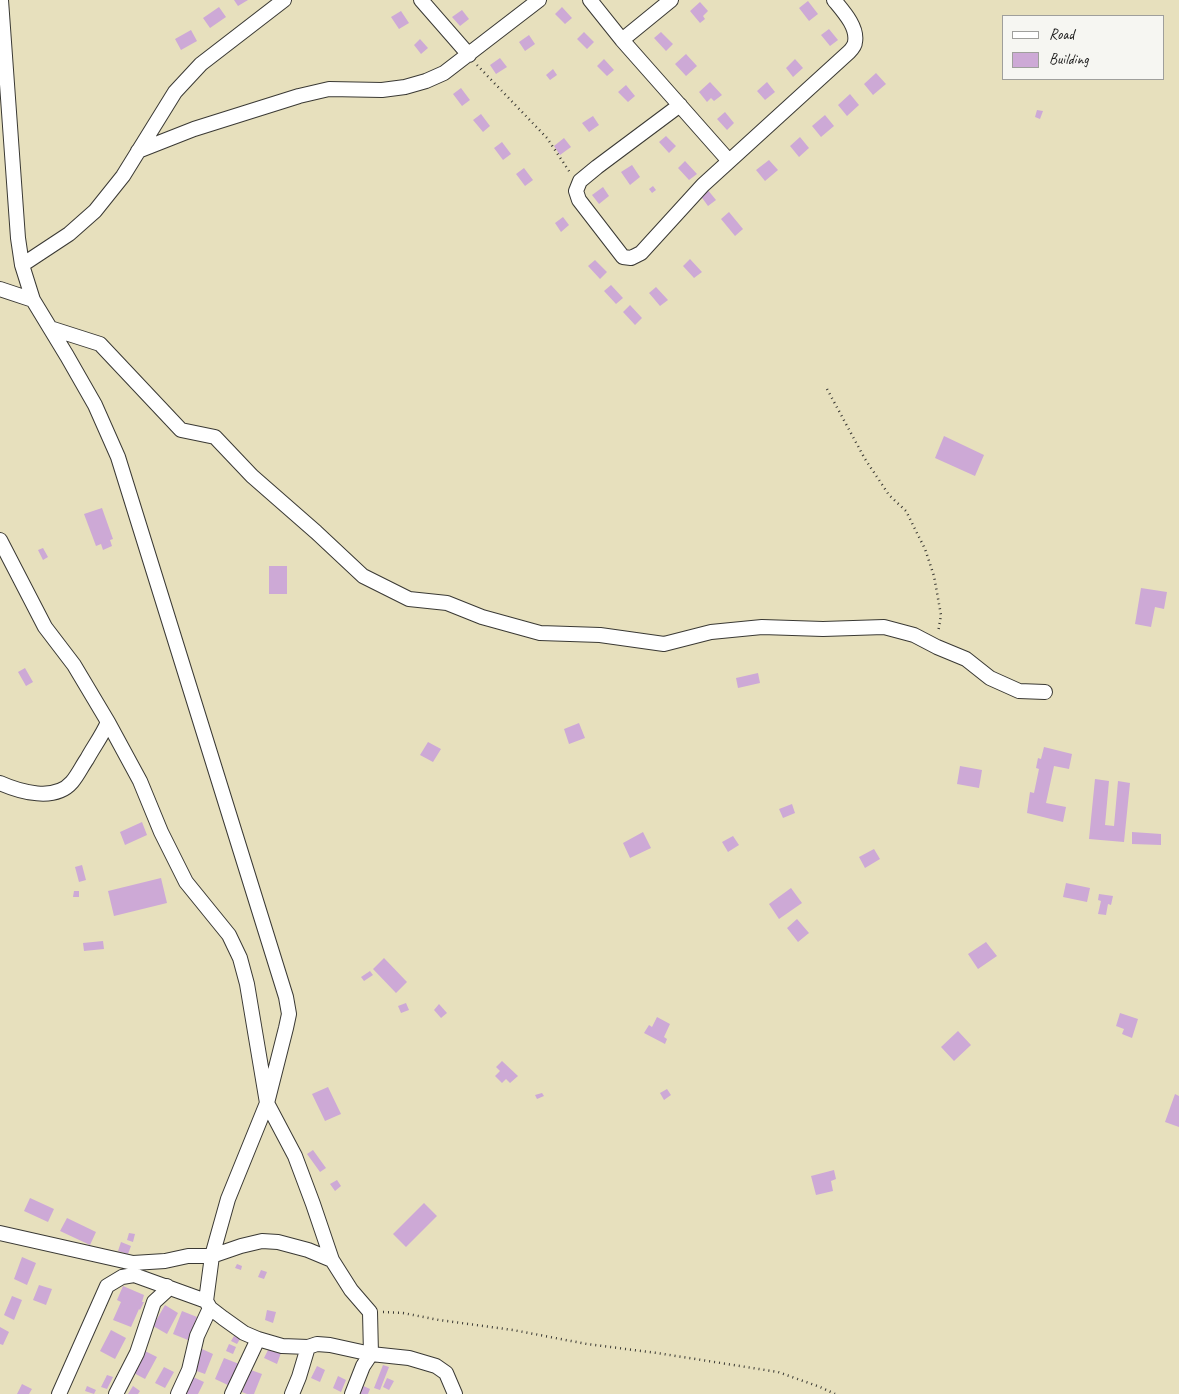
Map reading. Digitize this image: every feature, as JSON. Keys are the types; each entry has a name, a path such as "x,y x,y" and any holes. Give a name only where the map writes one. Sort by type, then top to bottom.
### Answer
{"street":[{"path":"1,0 18,238 22,265 33,300 95,405 118,457 286,997 289,1014 266,1103 228,1199 212,1256 208,1304 197,1336 189,1370 178,1394"},
{"path":"22,265 69,234 95,211 123,176 175,92 201,64 284,0"},
{"path":"421,0 469,55"},
{"path":"138,151 194,129 299,96 329,89 382,90 419,84 444,73 539,0"},
{"path":"590,0 622,40 730,161"},
{"path":"622,40 671,0"},
{"path":"680,105 580,181 576,191 579,200 623,257 631,258 641,253 703,185 849,52 856,43 854,30 834,0"},
{"path":"0,289 33,300"},
{"path":"50,328 100,344 181,430 215,437 252,476 363,576 409,599 448,603 482,617 540,633 600,635 664,644 711,632 762,627 884,628 914,635 966,659 990,678 1019,691 1044,692"},
{"path":"0,540 45,627 74,665 108,722 140,781 186,882 229,935 240,958 247,984 266,1103 295,1156 332,1260 351,1290 370,1312 371,1354 363,1366 352,1394"},
{"path":"0,783 25,792 42,794 62,790 72,783 101,738 108,722"},
{"path":"0,1233 134,1269 208,1304 244,1333 258,1339 282,1346 308,1347 317,1344 330,1345 371,1354 409,1358 436,1366 446,1373 455,1394"},
{"path":"59,1394 107,1286 134,1269 188,1256 212,1256 262,1241 278,1242 308,1250 332,1260"},
{"path":"116,1394 137,1353 154,1302 166,1291 167,1286"},
{"path":"232,1394 258,1339"},
{"path":"292,1394 308,1347"}],"path":[{"path":"469,55 547,138 567,169 580,181"},
{"path":"826,389 865,459 889,495 906,511 925,549 934,576 941,615 937,647"},
{"path":"370,1312 403,1313 514,1330 587,1344 778,1372 835,1394"}],"building":[{"path":"234,0 248,0 238,6"},
{"path":"808,1 818,14 809,21 799,8"},
{"path":"700,2 708,11 703,16 705,19 700,23 690,11"},
{"path":"219,7 226,17 210,28 203,18"},
{"path":"562,7 572,18 565,24 555,14"},
{"path":"462,10 469,19 460,26 452,17"},
{"path":"401,11 409,23 399,29 391,17"},
{"path":"829,29 838,40 830,46 821,35"},
{"path":"191,30 197,41 181,50 175,39"},
{"path":"584,32 594,42 587,49 577,39"},
{"path":"661,32 673,44 666,51 654,38"},
{"path":"529,35 535,44 525,51 519,42"},
{"path":"420,39 428,48 421,54 414,45"},
{"path":"686,54 697,66 686,76 675,64"},
{"path":"500,58 507,67 496,74 490,65"},
{"path":"604,59 614,70 607,76 597,66"},
{"path":"795,59 803,68 793,77 786,68"},
{"path":"553,69 557,75 550,80 546,75"},
{"path":"876,73 886,84 873,95 864,84"},
{"path":"710,82 722,95 714,101 711,98 707,102 699,92"},
{"path":"767,82 775,92 765,100 757,91"},
{"path":"626,85 635,96 628,102 618,92"},
{"path":"461,88 470,100 462,106 453,94"},
{"path":"850,94 859,105 847,116 838,105"},
{"path":"1037,110 1043,111 1040,119 1035,117"},
{"path":"725,112 734,123 727,130 717,119"},
{"path":"481,114 490,126 483,132 473,120"},
{"path":"825,115 834,126 821,137 812,126"},
{"path":"593,116 599,125 589,132 582,123"},
{"path":"666,136 676,146 669,153 659,142"},
{"path":"800,137 809,148 799,157 790,146"},
{"path":"564,138 571,147 560,155 554,146"},
{"path":"502,142 511,154 503,160 494,148"},
{"path":"769,160 778,170 765,181 756,170"},
{"path":"685,161 697,174 689,180 678,168"},
{"path":"632,165 640,177 630,185 621,172"},
{"path":"524,168 533,180 525,186 516,174"},
{"path":"653,186 656,190 652,193 649,189"},
{"path":"603,187 609,196 599,204 592,195"},
{"path":"707,189 716,200 708,206 700,195"},
{"path":"729,212 743,229 735,236 721,219"},
{"path":"563,217 569,225 561,232 555,223"},
{"path":"690,259 702,272 694,278 683,266"},
{"path":"595,260 607,272 600,279 588,266"},
{"path":"611,285 623,298 616,304 604,291"},
{"path":"656,287 668,300 660,306 649,293"},
{"path":"630,305 642,318 635,325 623,312"},
{"path":"944,436 984,455 975,476 935,458"},
{"path":"102,508 113,539 110,540 112,546 103,550 101,544 96,546 84,514"},
{"path":"43,548 48,557 43,560 38,550"},
{"path":"269,566 287,566 287,594 269,594"},
{"path":"1141,588 1167,592 1164,609 1155,607 1151,627 1135,624"},
{"path":"25,668 33,682 26,686 18,672"},
{"path":"758,673 760,683 738,688 736,678"},
{"path":"579,723 585,738 569,744 564,729"},
{"path":"428,742 441,749 433,762 420,755"},
{"path":"1044,747 1072,754 1069,769 1054,766 1046,803 1066,807 1063,822 1027,813 1030,792 1034,793 1039,769 1036,768 1038,758 1041,759"},
{"path":"960,766 982,770 979,788 957,784"},
{"path":"1095,779 1109,781 1105,825 1114,826 1118,781 1130,783 1124,842 1089,839"},
{"path":"792,804 795,813 783,818 779,809"},
{"path":"142,822 147,835 125,845 120,832"},
{"path":"643,832 651,848 630,858 623,843"},
{"path":"1132,832 1161,834 1161,845 1132,844"},
{"path":"733,836 739,845 728,852 722,842"},
{"path":"874,849 880,859 865,868 859,857"},
{"path":"82,865 86,880 79,882 75,867"},
{"path":"161,878 167,903 114,916 108,891"},
{"path":"1066,883 1090,888 1087,902 1063,897"},
{"path":"791,888 802,903 779,919 769,904"},
{"path":"74,891 79,891 79,897 73,897"},
{"path":"1099,894 1113,896 1111,905 1108,904 1106,915 1098,914 1101,901 1098,900"},
{"path":"797,919 809,933 798,942 787,928"},
{"path":"103,941 104,949 84,951 83,943"},
{"path":"986,942 997,956 978,969 968,954"},
{"path":"384,958 407,982 396,993 373,969"},
{"path":"370,971 373,975 364,981 361,977"},
{"path":"406,1003 409,1010 401,1013 398,1006"},
{"path":"439,1004 447,1013 441,1018 434,1010"},
{"path":"1120,1013 1138,1019 1132,1038 1122,1034 1124,1029 1116,1026"},
{"path":"657,1017 670,1024 664,1037 667,1039 665,1044 644,1033 649,1025 652,1027"},
{"path":"958,1031 971,1045 954,1061 941,1047"},
{"path":"502,1061 518,1076 510,1083 506,1079 502,1083 495,1076 500,1071 496,1067"},
{"path":"328,1087 341,1114 325,1121 312,1094"},
{"path":"667,1089 671,1095 664,1100 660,1093"},
{"path":"542,1093 544,1096 537,1099 535,1095"},
{"path":"1175,1094 1179,1096 1179,1127 1165,1122"},
{"path":"313,1150 326,1168 320,1172 307,1154"},
{"path":"834,1170 836,1179 831,1181 833,1191 816,1195 811,1176"},
{"path":"337,1180 341,1186 335,1191 330,1184"},
{"path":"30,1198 54,1209 48,1222 24,1211"},
{"path":"424,1203 437,1216 406,1247 393,1234"},
{"path":"67,1218 96,1232 90,1245 60,1231"},
{"path":"129,1233 135,1234 133,1242 127,1240"},
{"path":"121,1242 131,1246 128,1254 118,1251"},
{"path":"22,1257 36,1263 27,1285 14,1279"},
{"path":"237,1264 242,1266 241,1270 235,1268"},
{"path":"261,1270 267,1272 264,1279 258,1277"},
{"path":"39,1285 52,1289 46,1305 33,1300"},
{"path":"123,1286 144,1295 142,1302 144,1302 131,1327 113,1320 121,1302 117,1300"},
{"path":"12,1296 22,1300 14,1320 4,1315"},
{"path":"165,1305 178,1313 167,1334 153,1326"},
{"path":"267,1310 276,1312 273,1323 265,1320"},
{"path":"182,1311 197,1317 188,1340 173,1334"},
{"path":"0,1327 9,1332 3,1345 0,1344"},
{"path":"111,1330 126,1338 115,1359 100,1351"},
{"path":"234,1336 240,1339 237,1344 231,1341"},
{"path":"229,1344 236,1347 233,1354 226,1351"},
{"path":"269,1348 281,1353 277,1364 264,1358"},
{"path":"141,1349 157,1357 145,1379 130,1371"},
{"path":"202,1349 213,1354 205,1374 194,1370"},
{"path":"224,1358 239,1364 230,1386 215,1379"},
{"path":"383,1365 389,1367 380,1390 374,1388"},
{"path":"317,1366 325,1370 320,1382 311,1378"},
{"path":"164,1367 174,1372 165,1388 155,1383"},
{"path":"251,1370 262,1374 254,1394 247,1394 242,1392"},
{"path":"107,1375 113,1377 107,1389 101,1387"},
{"path":"191,1376 204,1382 198,1394 182,1394"},
{"path":"338,1376 346,1380 341,1392 333,1388"},
{"path":"387,1378 394,1381 389,1390 383,1387"},
{"path":"22,1384 32,1389 29,1394 17,1394"},
{"path":"359,1384 370,1389 368,1394 354,1394"},
{"path":"87,1386 96,1390 94,1394 85,1391"},
{"path":"133,1386 140,1391 138,1394 128,1394"}]}
